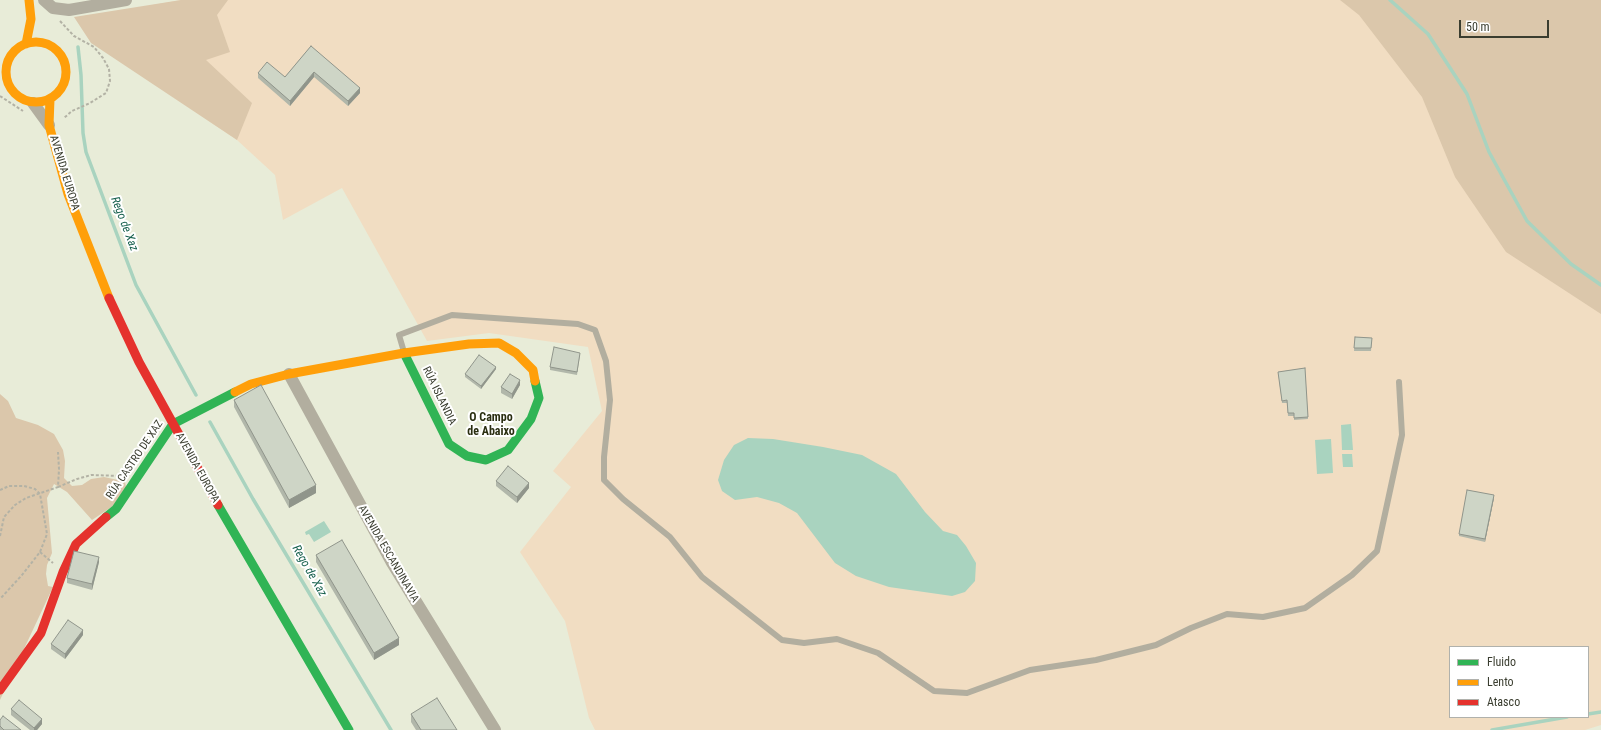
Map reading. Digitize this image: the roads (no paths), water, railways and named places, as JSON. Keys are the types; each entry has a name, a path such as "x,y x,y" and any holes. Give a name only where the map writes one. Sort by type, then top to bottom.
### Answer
{"street":[{"path":"26,44 31,19 29,0"},
{"path":"44,0 54,8 69,10 126,0"},
{"path":"31,19 43,43"},
{"path":"33,42 43,43 60,53 65,62 65,83 60,91 50,99 30,108 24,100 16,96 5,86 7,80 3,71 14,51 33,42"},
{"name":"AVENIDA EUROPA","path":"50,99 49,125 68,194 102,284 139,362 213,497 349,730"},
{"name":"AVENIDA EUROPA","path":"30,108 49,125"},
{"name":"RÚA ISLANDIA","path":"499,342 516,353 533,370 539,398 531,419 508,450 486,460 467,456 449,444 404,353 469,344 499,342"},
{"name":"RÚA CASTRO DE XAZ","path":"0,690 40,634 63,572 76,544 116,509 173,424 251,384 289,374 404,353"},
{"name":"AVENIDA ESCANDINAVIA","path":"289,374 391,561 495,730"}],"lane":[{"path":"404,353 399,334 452,315 578,324 595,330 606,361 610,400 604,457 604,480 622,499 670,538 702,576 782,640 804,643 837,639 878,652 934,691 967,693 1030,670 1096,660 1156,645 1191,628 1227,614 1263,617 1305,608 1352,575 1377,551 1402,435 1399,382"}],"waterway":[{"path":"1390,0 1428,34 1467,94 1489,152 1527,221 1571,264 1601,285"},
{"name":"Rego de Xaz","path":"78,47 81,75 83,133 86,152 136,285 196,395"},
{"name":"Rego de Xaz","path":"210,422 253,499 391,730"},
{"path":"1589,714 1601,712"},
{"path":"1492,730 1561,718"}],"district":[{"name":"O Campo de Abaixo","path":"491,425"}]}
